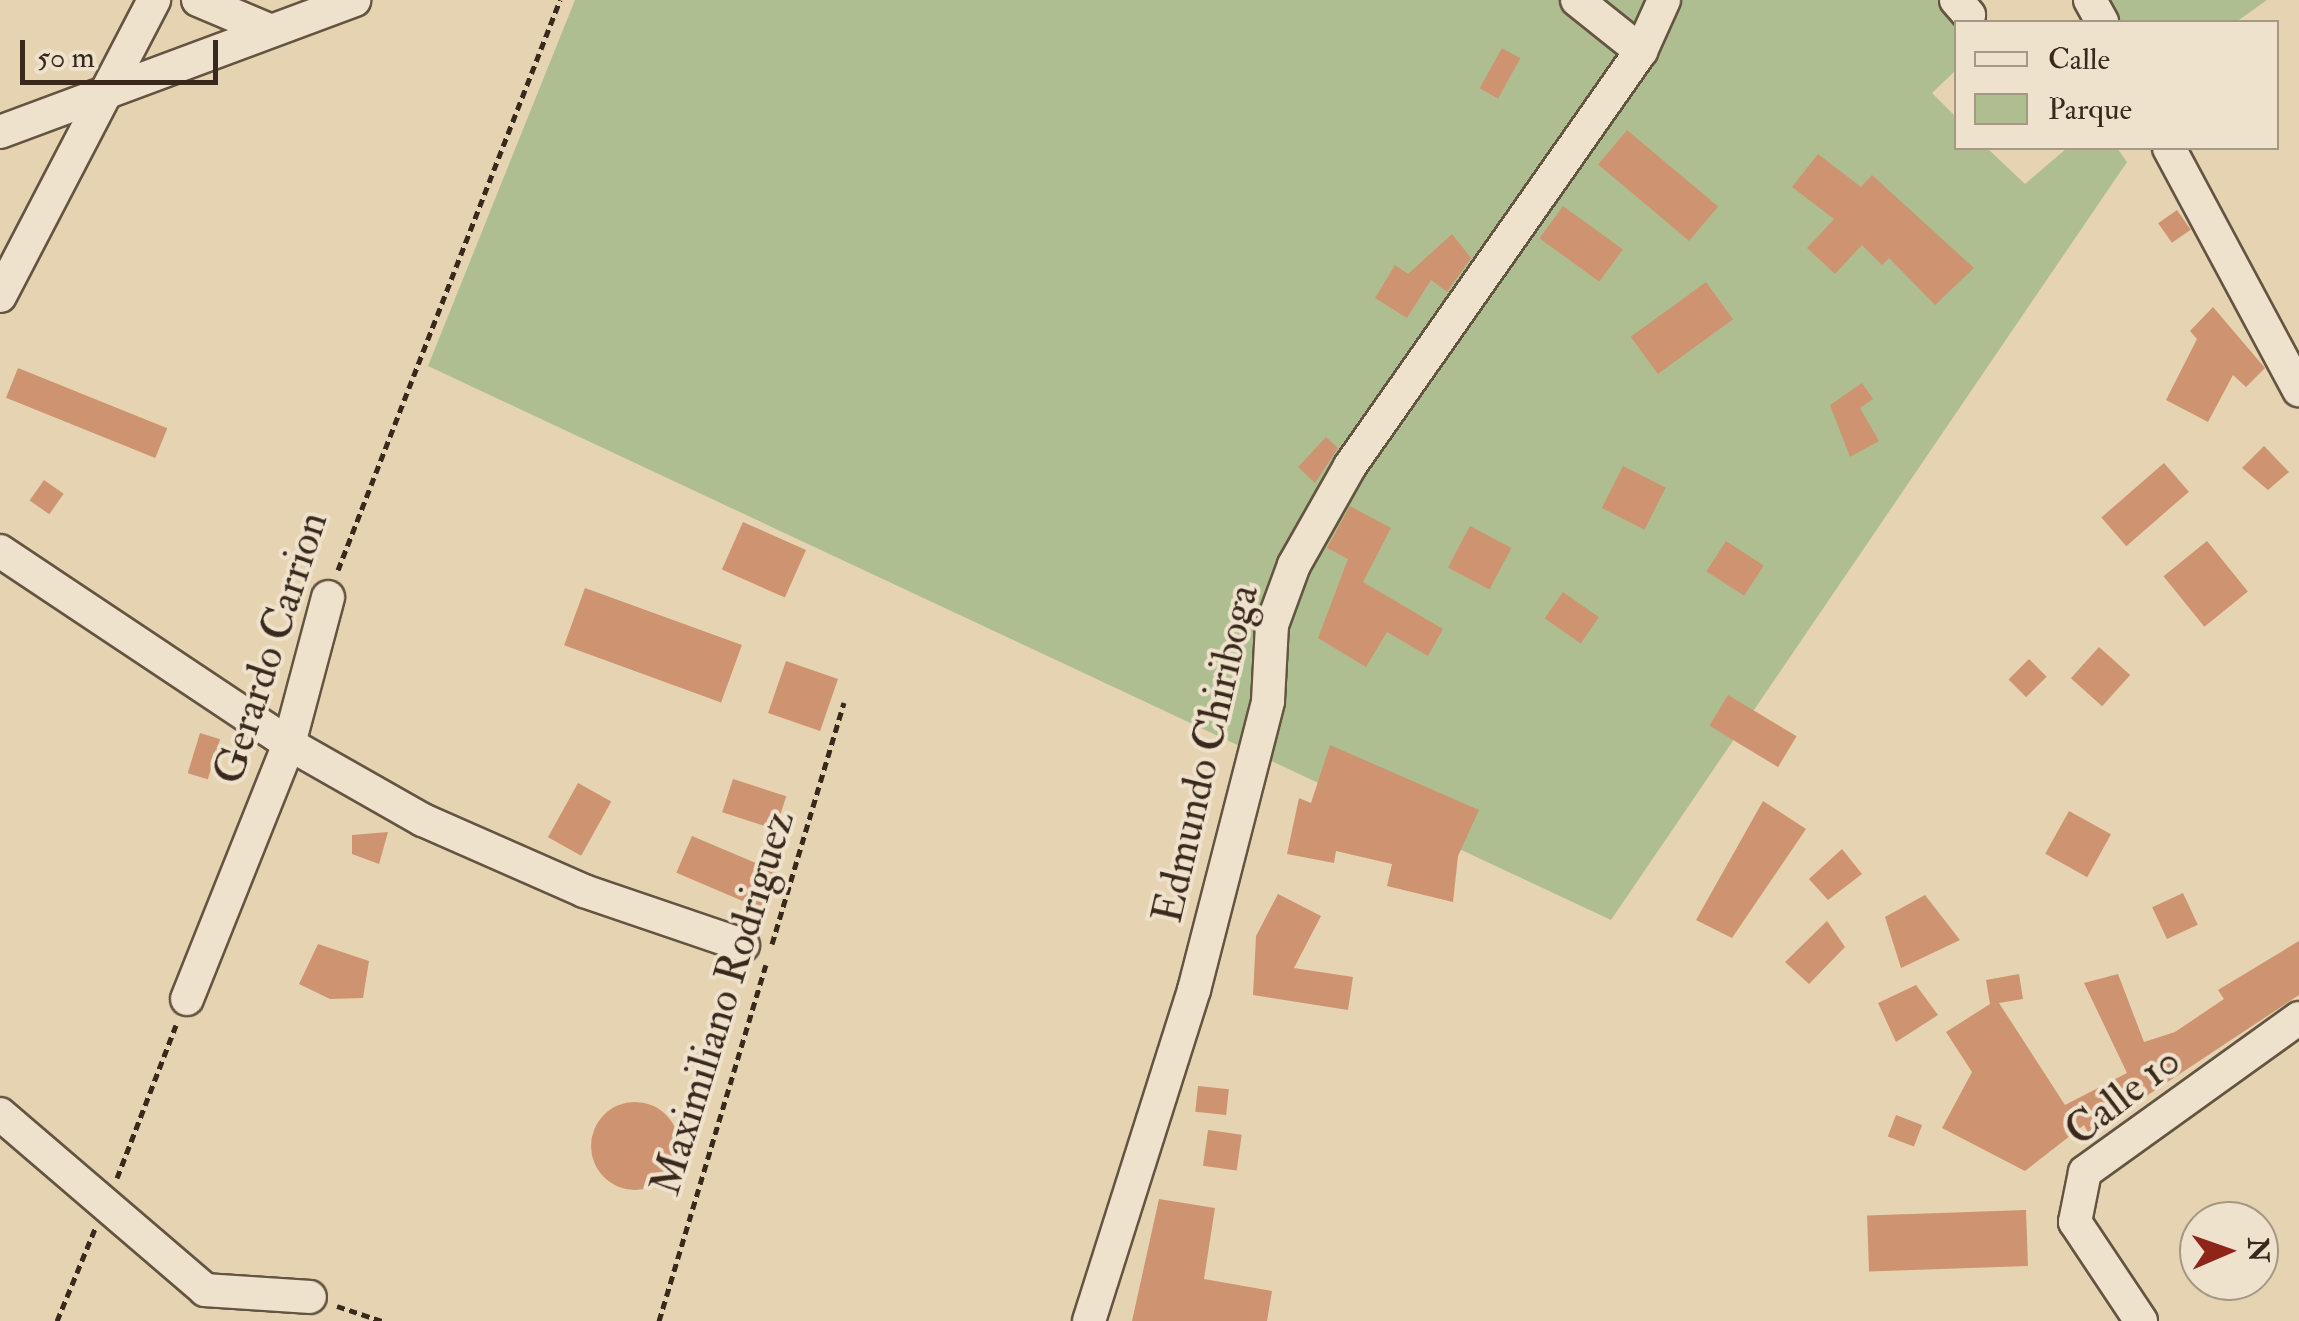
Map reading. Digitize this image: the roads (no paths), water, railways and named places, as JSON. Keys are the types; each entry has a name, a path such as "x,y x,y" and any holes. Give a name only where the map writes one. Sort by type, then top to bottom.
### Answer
{"street":[{"path":"0,296 154,0"},
{"path":"198,0 269,30"},
{"path":"0,132 354,0"},
{"path":"1577,0 1641,51"},
{"name":"Edmundo Chiriboga","path":"1089,1321 1194,990 1268,700 1272,625 1294,566 1350,466 1641,51 1664,0"},
{"path":"2170,150 2299,390"},
{"path":"0,551 289,744 422,820 584,890 743,945"},
{"name":"Gerardo Carrion","path":"186,999 289,744 328,597"},
{"name":"Calle 10","path":"2141,1321 2075,1222 2085,1172 2299,1018"},
{"path":"0,1114 108,1200 205,1290 310,1297"}]}
